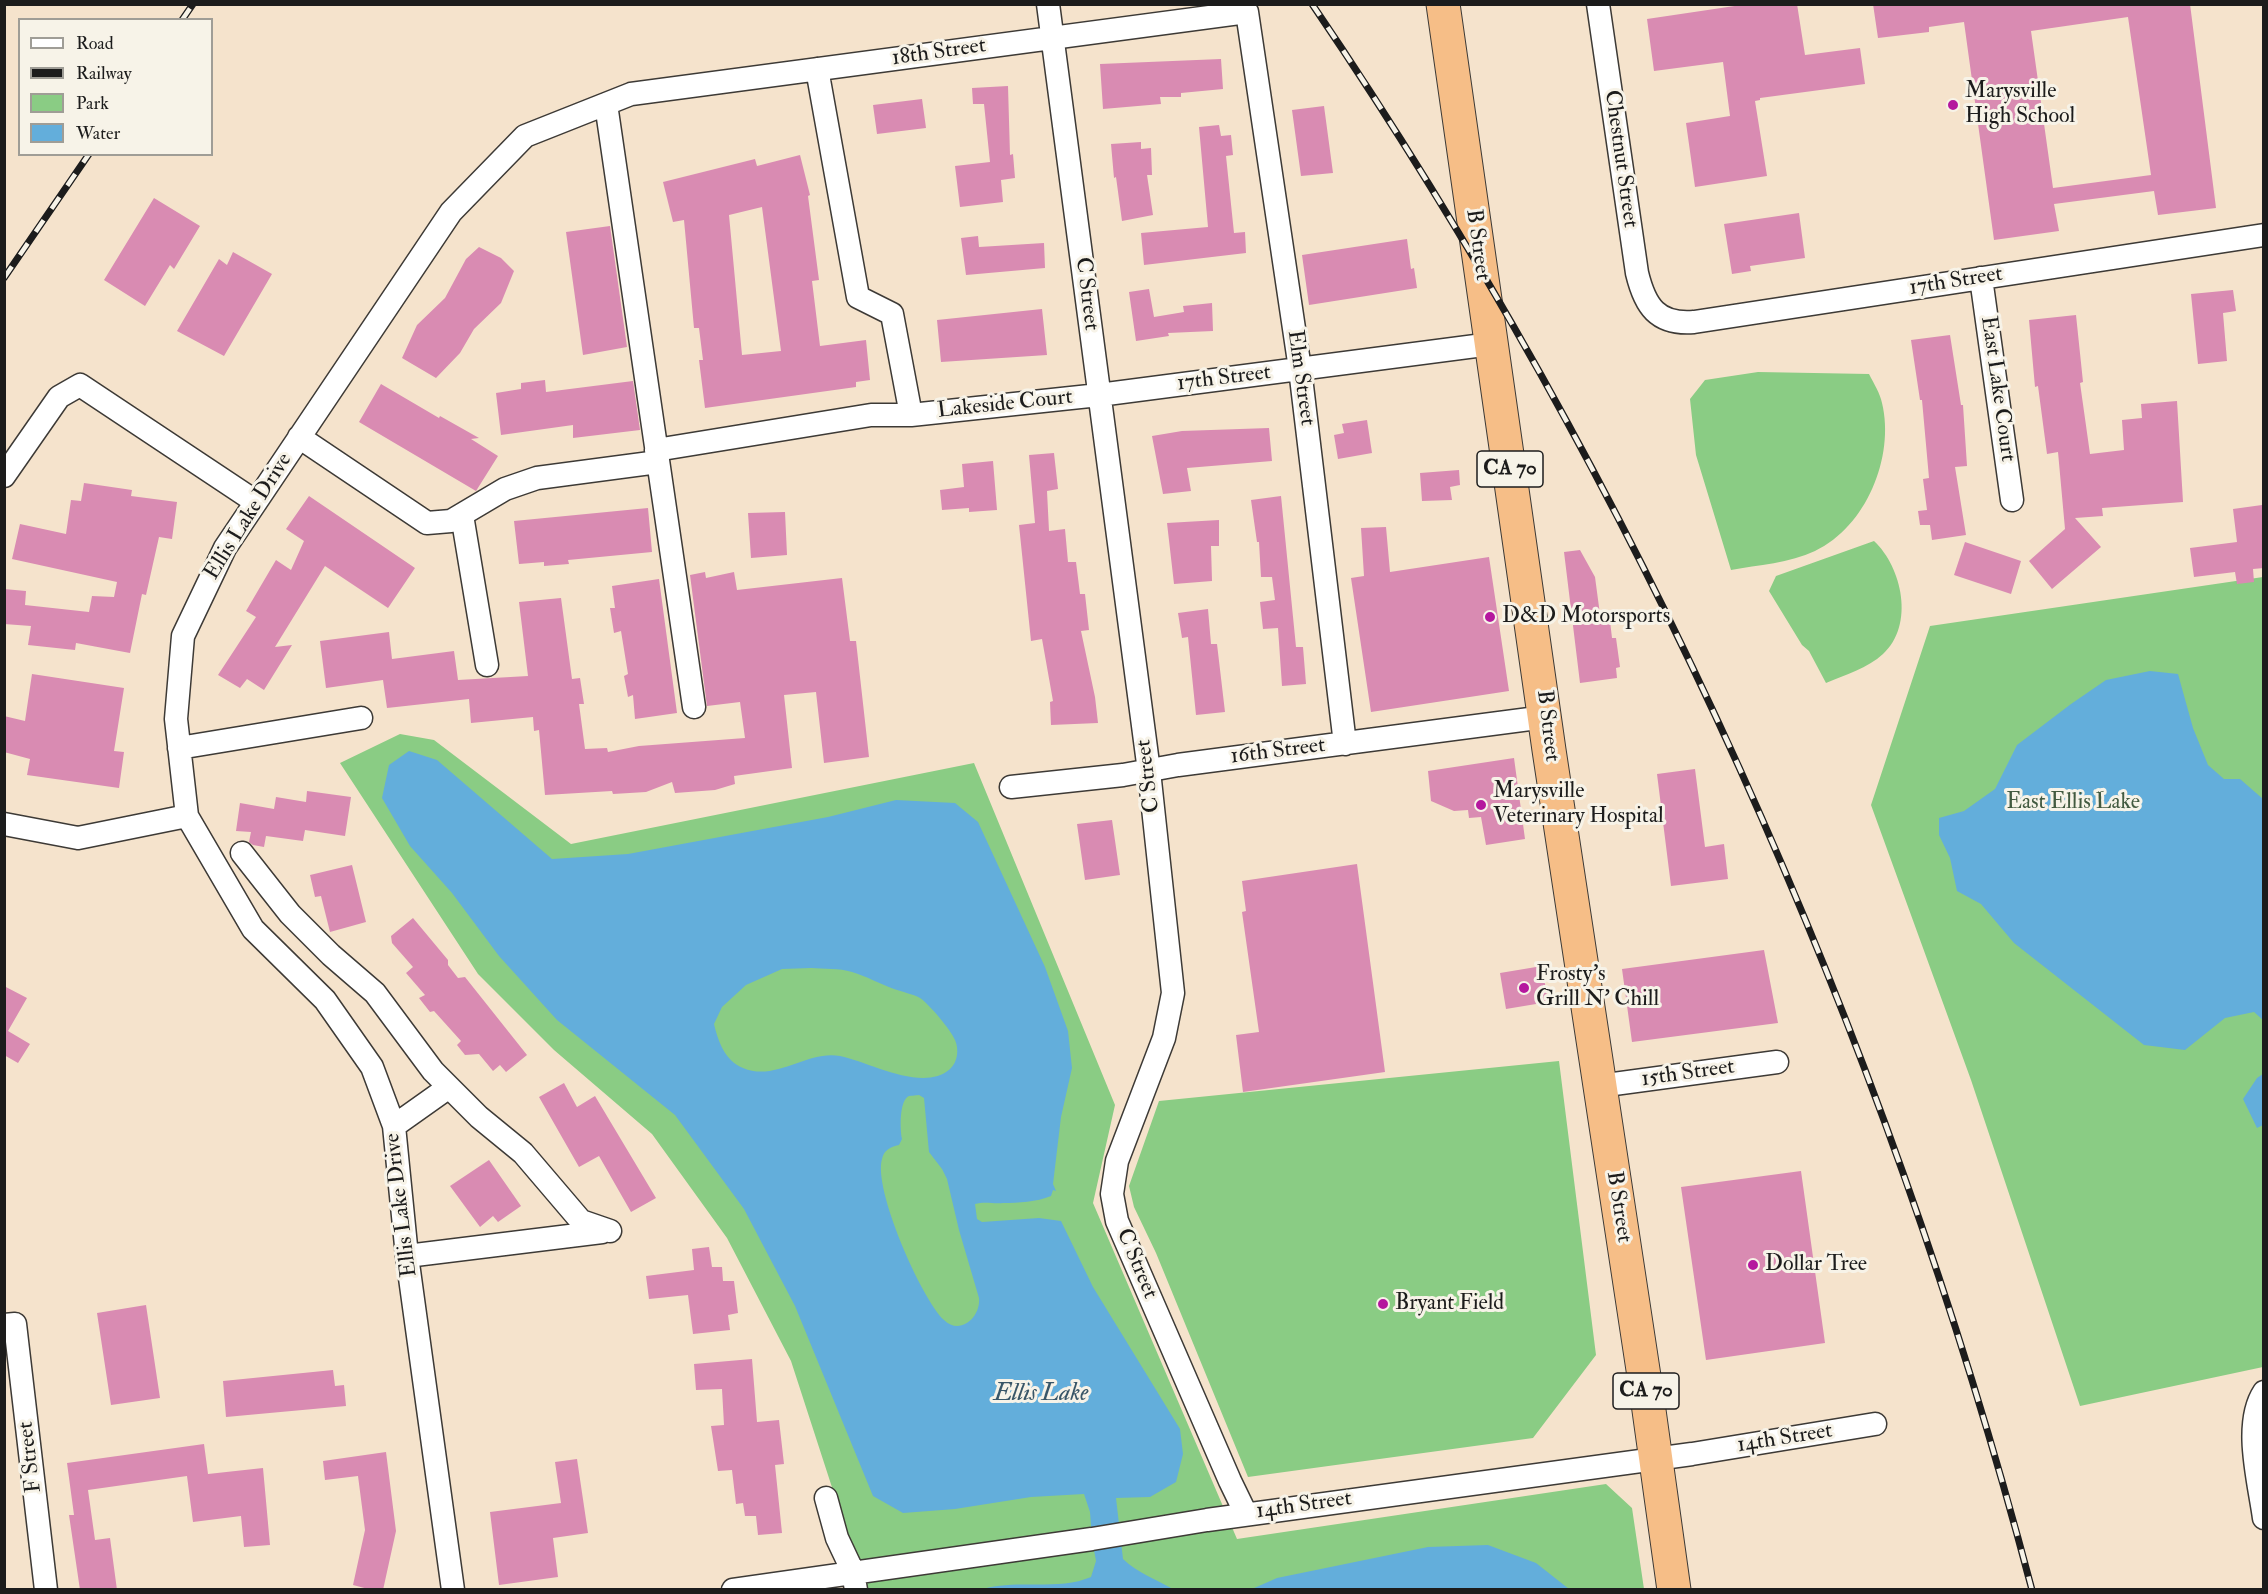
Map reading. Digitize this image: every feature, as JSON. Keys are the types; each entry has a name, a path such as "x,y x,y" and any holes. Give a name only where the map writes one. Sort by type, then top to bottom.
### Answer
{"highway":[{"name":"B Street","path":"1443,4 1545,717 1674,1590"}],"street":[{"name":"C Street","path":"1048,4 1149,771 1173,993 1164,1038 1117,1161 1112,1194 1117,1221 1246,1514"},
{"name":"Chestnut Street","path":"1598,4 1637,273 1642,294 1652,310"},
{"name":"18th Street","path":"631,94 1246,12"},
{"name":"Elm Street","path":"1246,12 1300,369 1345,744"},
{"path":"817,69 858,297 892,314 911,415"},
{"name":"Ellis Lake Drive","path":"453,1590 407,1256 394,1126 372,1067 325,1000 253,929 187,816 176,719 183,636 225,548 451,212 525,136 631,94"},
{"path":"606,104 694,707"},
{"name":"17th Street","path":"1652,310 1667,320 1680,323 1694,322 2264,235"},
{"name":"East Lake Court","path":"1981,278 2012,500"},
{"name":"17th Street","path":"1099,395 1491,344"},
{"path":"4,476 59,397 80,385 256,502"},
{"name":"Lakeside Court","path":"299,437 427,523 451,522 505,489 537,478 872,415 911,415 1099,395"},
{"path":"462,515 487,665"},
{"name":"16th Street","path":"1011,787 1149,771 1178,765 1545,717"},
{"path":"179,748 361,718"},
{"path":"4,824 78,838 187,816"},
{"path":"242,853 290,914 375,993 433,1071 479,1117 523,1153 581,1221 610,1231 407,1256"},
{"path":"290,966 316,940"},
{"name":"15th Street","path":"1599,1086 1777,1062"},
{"path":"394,1126 449,1087"},
{"name":"F Street","path":"10,1324 46,1590"},
{"path":"2263,1392 2254,1411 2253,1432 2264,1518"},
{"name":"14th Street","path":"733,1590 855,1581 1246,1514 1655,1458 1875,1424"},
{"path":"826,1498 837,1538 855,1581"}],"green space":[{"path":"1758,372 1869,374 1882,403 1885,424 1884,446 1873,488 1849,525 1833,540 1815,551 1795,558 1731,570 1696,455 1690,399 1705,380"},
{"path":"1874,541 1884,552 1898,581 1902,612 1899,628 1893,642 1877,659 1856,671 1826,683 1809,651 1802,645 1769,591 1776,576"},
{"name":"East Ellis Lake","path":"2263,577 2263,1367 2080,1406 1971,1080 1871,805 1930,626"},
{"name":"Ellis Lake","path":"400,734 434,740 571,844 974,763 1115,1105 1093,1203 1237,1539 1606,1484 1632,1508 1644,1589 865,1589 791,1361 727,1238 652,1134 554,1050 478,974 340,763"},
{"name":"Bryant Field","path":"1559,1061 1596,1355 1533,1438 1248,1477 1156,1253 1134,1207 1129,1186 1159,1101"}],"water":[{"path":"2150,671 2178,674 2193,728 2208,765 2224,779 2240,779 2263,799 2263,1020 2254,1012 2225,1018 2185,1050 2144,1045 2014,943 1981,904 1957,891 1950,858 1939,835 1939,818 1964,811 1995,789 2017,745 2106,680"},
{"name":"Ellis Lake","path":"409,751 437,760 552,859 628,854 828,817 896,800 955,803 978,822 1045,967 1068,1031 1072,1068 1061,1117 1053,1184 1056,1191 1053,1190 1051,1196 1033,1201 975,1204 977,1219 982,1222 1039,1218 1061,1221 1093,1287 1180,1429 1183,1454 1176,1482 1150,1497 1116,1498 1123,1559 1141,1572 1173,1589 983,1589 996,1586 1065,1583 1091,1577 1096,1561 1090,1512 1084,1494 1031,1497 955,1509 903,1513 873,1496 795,1306 744,1209 675,1115 557,1020 499,956 452,893 410,846 382,798 389,765","holes":["811,968 852,972 920,998 955,1040 957,1055 953,1066 939,1076 926,1078 896,1074 840,1056 816,1057 767,1071 743,1068 731,1061 720,1044 714,1024 722,1007 746,985 782,969","919,1095 924,1098 929,1152 947,1179 979,1298 977,1312 963,1325 957,1326 944,1320 923,1290 901,1242 885,1194 881,1174 884,1153 899,1145 902,1139 903,1103 909,1096"]},
{"path":"2263,1074 2263,1125 2257,1128 2243,1099 2257,1078"},
{"path":"1488,1545 1536,1563 1569,1589 1252,1589 1277,1578 1428,1547"}],"building":[{"path":"1748,4 1797,4 1805,55 1860,48 1865,84 1760,98 1755,101 1767,176 1695,187 1686,123 1730,116 1723,62 1654,71 1647,19"},
{"path":"1873,4 2190,4 2216,208 2158,215 2154,191 2054,204 2059,231 1994,240 1964,22 1929,27 1929,32 1878,38","holes":["2128,17 2151,175 2053,188 2031,31"]},
{"path":"1221,59 1223,89 1181,93 1181,97 1160,97 1161,104 1103,109 1100,64"},
{"path":"1008,86 1010,155 1013,154 1015,178 1001,180 1003,202 960,207 955,166 990,162 984,104 973,104 972,88"},
{"path":"922,99 926,128 877,134 873,105"},
{"path":"1324,106 1333,173 1301,176 1292,110"},
{"path":"1219,125 1221,136 1231,135 1233,155 1226,156 1234,233 1245,232 1246,253 1144,265 1141,233 1208,227 1199,127"},
{"path":"1141,142 1141,149 1151,148 1152,175 1147,175 1153,215 1122,221 1116,177 1114,178 1111,144"},
{"path":"800,155 810,195 808,196 819,280 812,281 820,346 866,340 870,380 856,382 856,387 705,408 699,360 703,360 699,328 694,328 684,220 673,222 663,182 755,159 757,166","holes":["762,207 781,351 742,355 729,215"]},
{"path":"154,198 200,226 174,269 170,265 145,306 104,280"},
{"path":"1799,213 1805,258 1750,266 1751,271 1732,274 1724,224"},
{"path":"610,226 627,347 583,355 566,232"},
{"path":"978,236 979,247 1044,243 1045,268 966,275 961,238"},
{"path":"1407,239 1411,269 1414,268 1417,288 1309,305 1302,255"},
{"path":"479,247 501,258 514,271 501,303 474,329 460,353 436,378 402,358 417,325 445,298 466,259"},
{"path":"233,252 272,274 224,356 177,331 219,259 227,265"},
{"path":"1149,289 1154,317 1184,312 1183,306 1212,303 1213,331 1168,333 1169,336 1136,341 1129,292"},
{"path":"2233,290 2236,311 2223,313 2227,361 2198,364 2191,294"},
{"path":"1042,309 1047,355 941,362 937,320"},
{"path":"2076,315 2083,382 2080,383 2090,454 2124,450 2122,420 2142,418 2141,404 2177,401 2183,502 2102,508 2103,516 2075,518 2101,547 2052,589 2029,561 2065,529 2058,452 2047,454 2038,386 2035,387 2029,320"},
{"path":"1950,335 1961,405 1963,405 1967,466 1955,467 1966,535 1932,540 1930,525 1920,525 1918,511 1927,510 1923,479 1929,478 1922,400 1920,400 1911,340"},
{"path":"545,380 546,392 633,381 640,430 573,438 573,425 501,435 496,393 521,389 521,383"},
{"path":"381,384 479,438 471,439 498,456 476,491 359,422"},
{"path":"1367,420 1372,453 1338,459 1334,435 1344,433 1342,424"},
{"path":"1269,428 1272,461 1187,468 1191,491 1163,494 1152,436 1182,431"},
{"path":"1054,453 1058,489 1047,491 1049,531 1065,529 1068,562 1076,562 1080,594 1085,594 1089,630 1081,631 1098,723 1051,725 1050,702 1053,701 1042,639 1031,641 1019,525 1035,523 1029,455"},
{"path":"993,461 997,510 969,512 969,508 942,510 940,490 964,487 962,464"},
{"path":"1459,470 1460,485 1450,487 1452,500 1422,501 1420,473"},
{"path":"84,483 132,490 131,496 177,502 172,539 159,537 146,595 142,594 130,653 76,643 75,650 28,645 31,626 4,624 4,589 26,591 25,605 89,612 92,596 114,597 117,582 12,559 20,524 66,534 71,500 81,501"},
{"path":"309,496 415,568 388,608 325,566 275,647 292,645 264,690 247,679 240,688 218,675 256,617 246,611 276,560 291,570 304,541 286,529"},
{"path":"1281,496 1296,647 1303,647 1306,684 1282,686 1278,628 1263,629 1260,602 1275,600 1272,577 1261,577 1259,542 1257,542 1251,500"},
{"path":"2262,505 2264,568 2253,569 2254,582 2237,584 2235,572 2194,577 2190,548 2237,542 2233,509"},
{"path":"648,508 652,552 568,560 569,564 544,566 544,562 519,564 514,521"},
{"path":"785,512 787,555 751,558 748,513"},
{"path":"1219,520 1219,546 1211,546 1212,581 1174,584 1167,523"},
{"path":"1386,527 1390,572 1489,557 1509,691 1371,712 1351,578 1364,576 1361,528"},
{"path":"1965,542 2021,561 2011,594 1954,575"},
{"path":"1580,550 1595,577 1601,622 1610,621 1612,638 1616,638 1620,667 1616,668 1617,678 1580,683 1564,552"},
{"path":"705,572 706,578 734,572 737,590 842,578 850,641 856,641 869,757 824,763 816,692 784,695 792,768 734,776 735,784 715,790 675,793 672,782 646,792 613,794 612,791 545,795 539,730 534,731 533,717 471,723 469,699 387,708 383,680 326,688 320,641 389,632 392,659 454,651 458,680 528,676 519,602 561,598 572,679 580,678 584,704 579,704 585,749 607,748 608,752 639,746 745,738 740,702 707,706 690,575"},
{"path":"659,579 677,713 635,719 633,695 628,697 624,676 628,674 621,631 614,633 610,608 615,608 612,586"},
{"path":"1208,609 1211,644 1217,644 1225,712 1196,715 1188,637 1182,638 1178,613"},
{"path":"32,674 124,688 114,751 124,752 119,788 27,775 30,759 4,752 4,716 25,721"},
{"name":"Marysville Veterinary Hospital","path":"1514,758 1525,839 1486,845 1481,817 1469,818 1468,810 1454,811 1431,801 1428,771"},
{"path":"1695,769 1705,847 1724,844 1728,879 1671,886 1657,774"},
{"path":"307,791 351,797 345,836 305,830 303,841 266,836 264,847 249,842 251,832 236,831 240,803 274,809 276,797 306,802"},
{"path":"1112,820 1120,875 1085,880 1077,824"},
{"path":"1357,864 1385,1072 1243,1092 1236,1035 1259,1032 1242,912 1246,911 1242,881"},
{"path":"352,865 366,922 330,932 321,896 315,897 310,875"},
{"path":"413,918 448,960 448,965 458,978 465,977 527,1055 506,1072 500,1065 493,1071 479,1054 465,1055 457,1045 461,1041 434,1011 430,1012 419,998 425,995 406,973 413,967 392,943 391,936"},
{"path":"1764,950 1778,1023 1632,1042 1622,969"},
{"name":"Frosty's Grill N' Chill","path":"1542,966 1548,1002 1506,1009 1500,973"},
{"path":"4,986 27,998 8,1031 30,1044 18,1063 4,1055"},
{"path":"564,1083 577,1107 595,1096 656,1198 631,1212 599,1156 579,1167 539,1097"},
{"path":"489,1160 521,1206 498,1222 493,1216 480,1227 450,1186"},
{"name":"Dollar Tree","path":"1801,1171 1825,1343 1706,1360 1681,1187"},
{"path":"709,1247 712,1267 722,1267 723,1281 734,1281 738,1313 728,1315 730,1330 693,1334 688,1295 649,1299 646,1276 694,1270 692,1249"},
{"path":"146,1305 160,1398 111,1405 97,1313"},
{"path":"752,1359 757,1422 779,1420 784,1464 775,1465 782,1533 758,1535 756,1516 745,1516 743,1503 736,1504 732,1470 718,1471 711,1426 724,1425 722,1389 696,1390 694,1364"},
{"path":"333,1370 335,1386 344,1385 346,1406 226,1417 223,1381"},
{"path":"204,1444 208,1474 263,1468 270,1545 244,1547 241,1516 193,1522 187,1476 88,1490 95,1540 110,1538 117,1590 80,1590 69,1515 74,1515 67,1463"},
{"path":"386,1452 396,1531 383,1590 372,1590 353,1585 365,1530 358,1476 325,1480 323,1461"},
{"path":"577,1459 588,1533 553,1538 558,1577 499,1585 490,1512 561,1503 555,1462"}],"railway":[{"path":"183,18 193,4"},
{"path":"1312,4 1430,186 1541,375 1644,568 1739,767 1825,969 1903,1174 1972,1381 2032,1590"},
{"path":"4,278 88,156"}],"place":[{"name":"Marysville High School","path":"1953,105"},
{"name":"D&D Motorsports","path":"1490,617"},
{"name":"Marysville Veterinary Hospital","path":"1481,805"},
{"name":"Frosty's Grill N' Chill","path":"1524,988"},
{"name":"Dollar Tree","path":"1753,1265"},
{"name":"Bryant Field","path":"1383,1304"}]}
